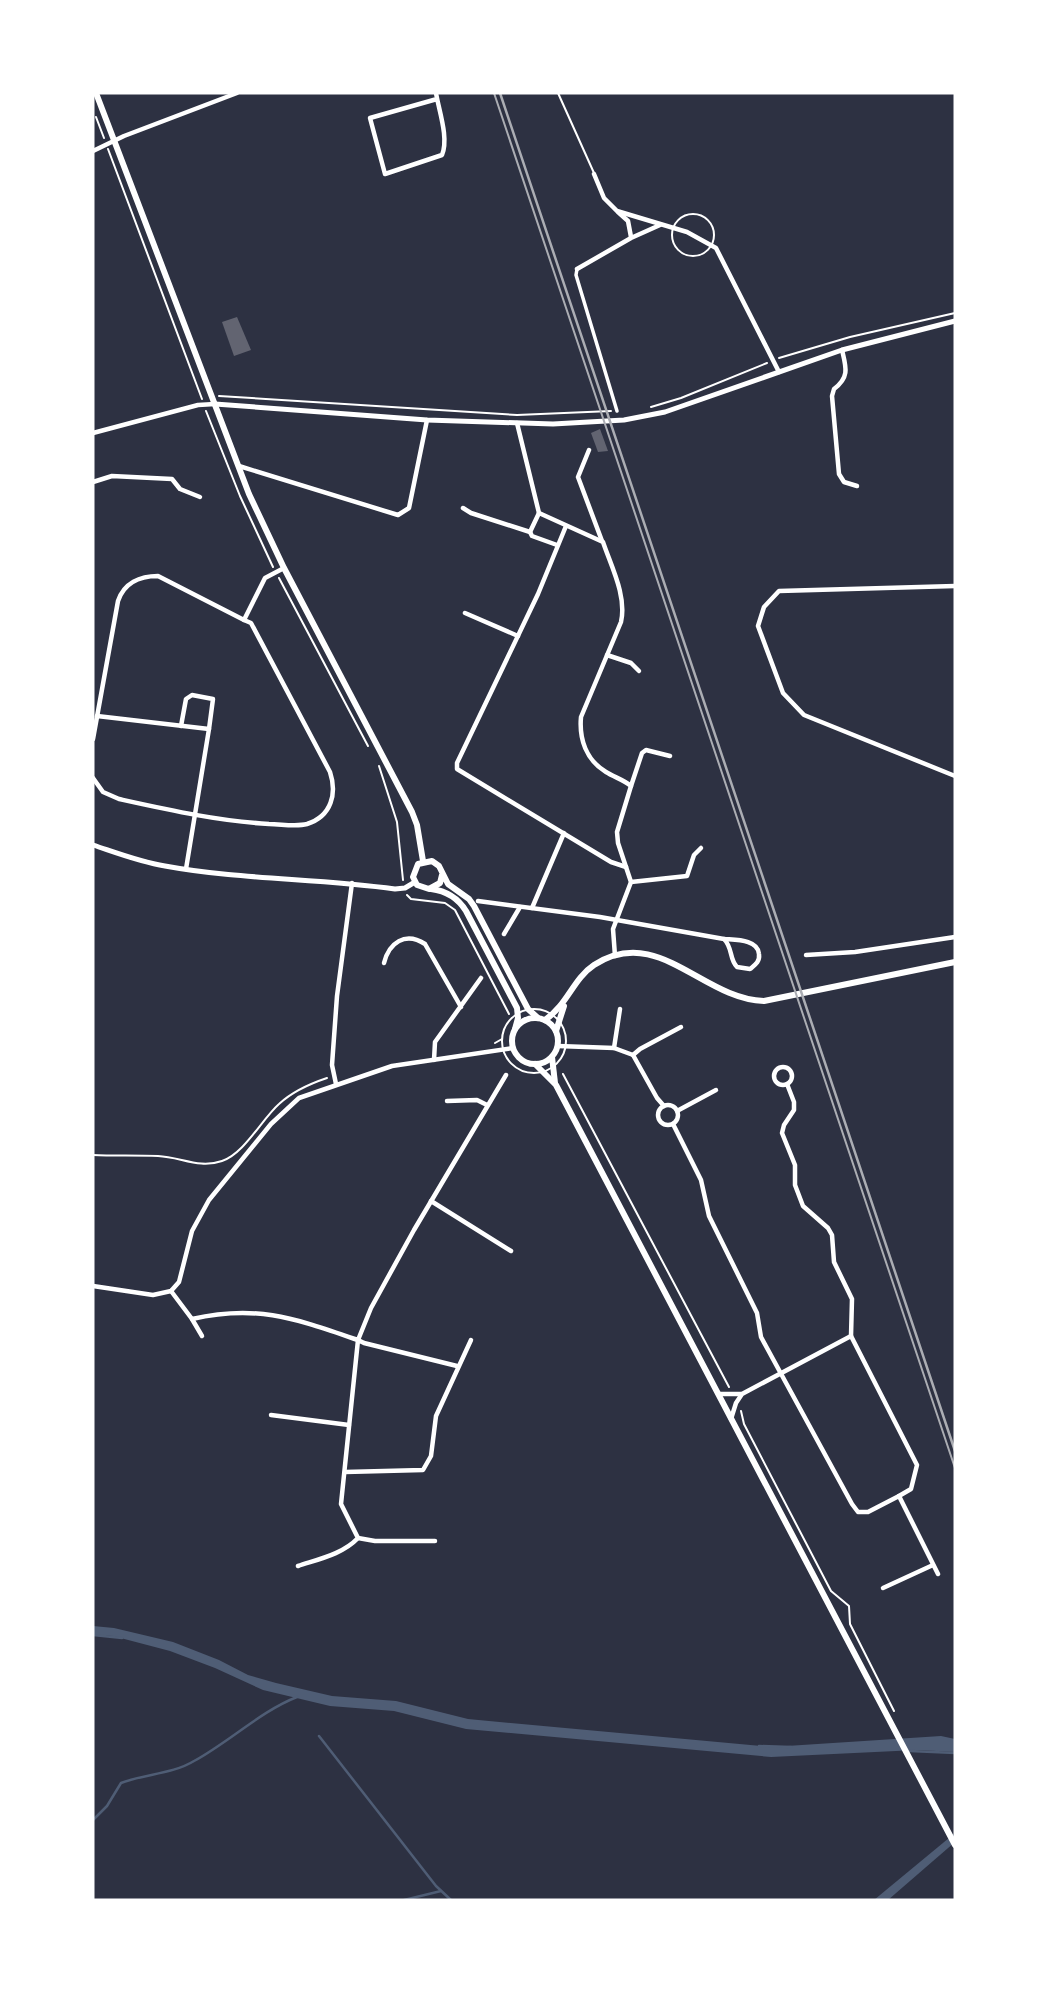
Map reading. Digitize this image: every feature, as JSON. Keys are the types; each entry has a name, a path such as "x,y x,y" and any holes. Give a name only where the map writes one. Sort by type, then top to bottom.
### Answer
{"main road":[{"path":"96,93 249,494 284,568 412,811 423,861"},
{"path":"556,1031 528,1009 469,899 448,884 436,863 423,861 415,867 415,882 421,888 440,890 456,898 466,911 517,1008 518,1018 512,1035 513,1048 522,1060 536,1064 552,1057 558,1046 556,1031 566,1001 580,978 590,967 615,956 631,953 651,954 739,997 754,1001 778,999 955,962"},
{"path":"429,889 440,883 442,875"},
{"path":"515,1029 526,1019 542,1019 566,1001"},
{"path":"552,1057 556,1085"},
{"path":"536,1064 556,1085 955,1845"}],"street":[{"path":"93,151 237,93"},
{"path":"437,96 444,146 442,155 385,174 370,118 437,96"},
{"path":"594,174 604,198 628,221 631,237"},
{"path":"617,211 673,228 712,245 722,257 779,372"},
{"path":"617,411 576,275 577,269 631,237 661,225"},
{"path":"93,433 198,405 215,404 427,420 604,422 646,416 842,350 955,321"},
{"path":"842,350 846,365 845,377 834,389 832,396 839,474 844,482 857,486"},
{"path":"239,466 398,515 409,508 427,420"},
{"path":"517,423 538,513 530,532"},
{"path":"589,450 578,477 603,542 624,611 581,717 580,732 591,760 602,770 632,786"},
{"path":"93,482 112,476 172,479 180,489 201,497"},
{"path":"463,508 530,532 532,536 556,545"},
{"path":"538,513 588,533 603,542"},
{"path":"566,526 538,594 457,763 457,769 611,862 625,867"},
{"path":"244,620 265,579 284,568"},
{"path":"93,739 120,595 130,584 146,576 158,576 251,623 335,785 334,796 322,816 308,824 230,821 197,816 110,796 103,792 93,778"},
{"path":"955,586 779,591 764,607 758,626 783,693 803,715 955,776"},
{"path":"465,613 518,636"},
{"path":"607,655 631,663 639,671"},
{"path":"181,726 186,699 192,695 213,699 197,816 190,833 186,869"},
{"path":"97,716 209,729"},
{"path":"615,956 613,929 631,882 617,832 642,753 646,750 670,756"},
{"path":"532,908 564,833"},
{"path":"93,845 132,859 186,869 405,888 415,882"},
{"path":"631,882 687,876 694,855 701,848"},
{"path":"336,1084 332,1065 337,996 352,883"},
{"path":"478,901 746,942 755,946 759,954 757,963 750,969 737,967 724,939"},
{"path":"504,934 520,907"},
{"path":"806,955 898,947 955,937"},
{"path":"384,963 387,949 394,944 409,939 425,944 461,1007"},
{"path":"434,1060 435,1042 481,978"},
{"path":"614,1048 620,1009"},
{"path":"633,1055 681,1027"},
{"path":"558,1046 614,1048 633,1055 664,1106"},
{"path":"93,1286 153,1295 171,1291 179,1282 198,1217 224,1180 287,1107 310,1092 392,1066 513,1048"},
{"path":"781,1067 786,1068 792,1076 787,1084 777,1083 774,1079 774,1074 781,1067"},
{"path":"358,1538 341,1504 358,1340 371,1308 506,1075"},
{"path":"673,1124 701,1180 709,1216 757,1313 761,1337 779,1374 858,1512 868,1512 911,1489 917,1465 851,1336 852,1299 834,1262 832,1235 828,1228 803,1206 795,1185 796,1165 782,1133 794,1110 787,1084"},
{"path":"677,1111 716,1090"},
{"path":"447,1101 477,1100 487,1105"},
{"path":"664,1106 671,1106 677,1111 678,1118 673,1124 666,1125 660,1121 659,1111 664,1106"},
{"path":"431,1201 511,1251"},
{"path":"171,1291 202,1336"},
{"path":"192,1319 213,1314 265,1313 313,1323 363,1343 457,1366"},
{"path":"731,1419 742,1394 851,1336"},
{"path":"345,1472 423,1470 431,1456 436,1416 471,1340"},
{"path":"718,1394 742,1394"},
{"path":"271,1415 349,1425"},
{"path":"899,1496 938,1574"},
{"path":"358,1538 375,1541 435,1541"},
{"path":"298,1566 333,1555 358,1538"},
{"path":"883,1588 933,1564"}],"lane":[{"path":"558,93 594,174"},
{"path":"701,215 712,224 712,245 703,254 691,257 684,255 672,240 673,228 682,217 701,215"}],"path":[{"path":"93,107 200,393 517,415 617,411"},
{"path":"642,410 681,398 773,360 850,337 955,313"},
{"path":"207,414 240,496 276,572 373,754"},
{"path":"379,766 397,822 405,888 411,899 445,904 455,910 512,1018 503,1033 504,1050 517,1068 528,1072 544,1071 555,1066"},
{"path":"93,1156 161,1156 201,1164 228,1159"}],"water":[{"path":"93,1626 114,1628 173,1642 248,1675 276,1683 332,1696 396,1701 468,1719 771,1747 941,1736 955,1739 955,1752 917,1750 771,1757 466,1729 394,1711 330,1706 263,1690 170,1651 113,1636 93,1635"},
{"path":"955,1833 955,1842 888,1900 874,1900"}],"building":[{"path":"237,317 251,350 234,356 222,322"},
{"path":"600,429 608,451 598,452 591,433"}],"waterway":[{"path":"93,1635 122,1638"},
{"path":"93,1820 107,1806 121,1783 186,1765 271,1710 297,1697"},
{"path":"319,1736 436,1886 451,1900"},
{"path":"759,1746 791,1747"},
{"path":"910,1751 955,1753"},
{"path":"404,1900 441,1891"}],"tram line":[{"path":"494,93 955,1468"}],"railway":[{"path":"500,93 955,1451"}]}
